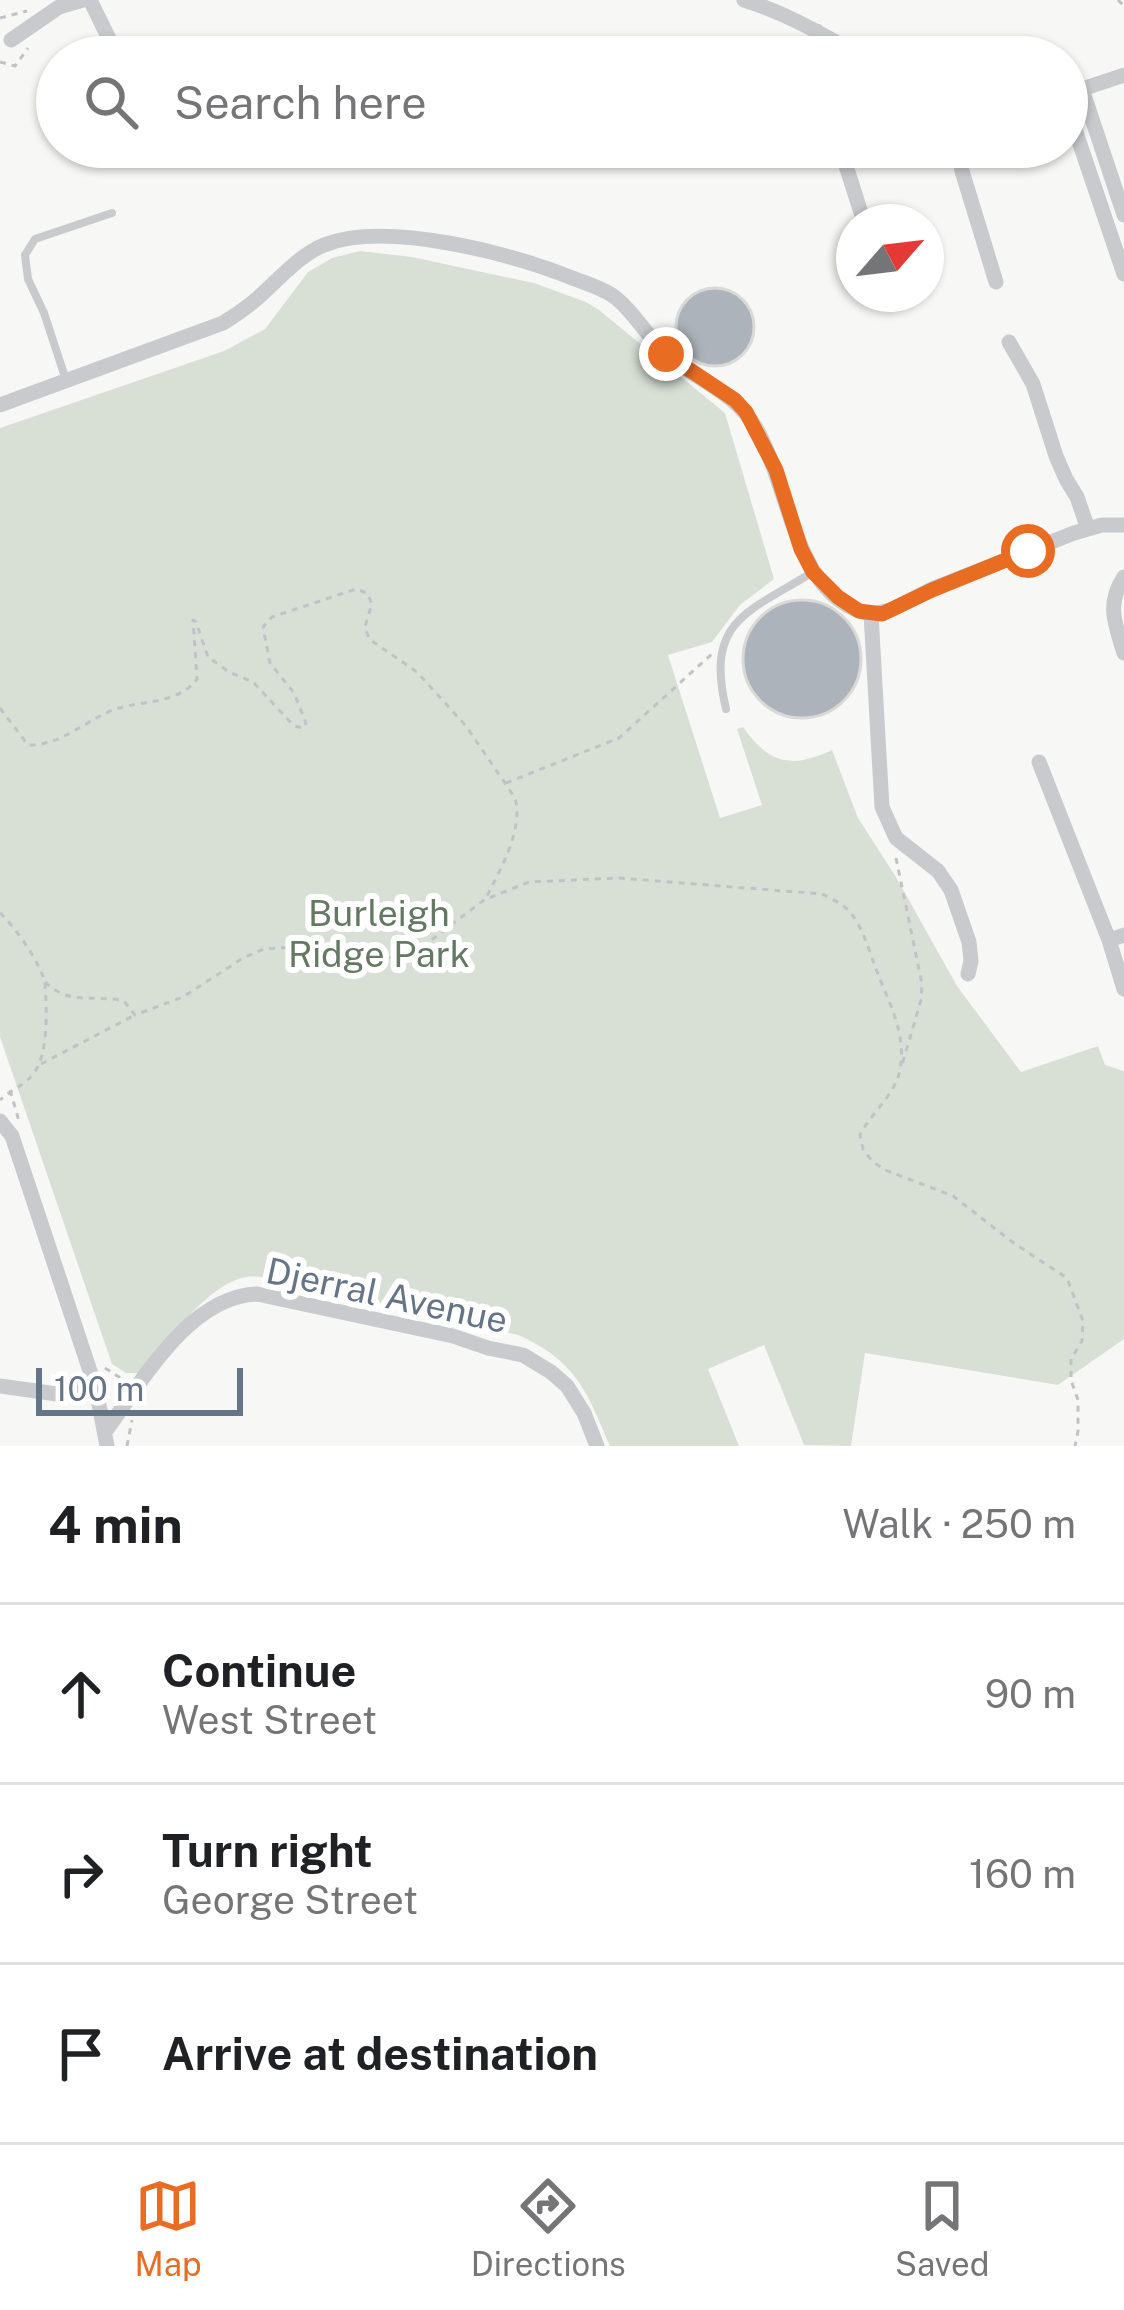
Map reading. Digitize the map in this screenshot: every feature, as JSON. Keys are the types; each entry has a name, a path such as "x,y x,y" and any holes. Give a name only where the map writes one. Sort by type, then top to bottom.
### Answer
{"street":[{"path":"11,40 58,3 86,0 106,36"},
{"path":"744,0 826,36"},
{"path":"816,36 817,31"},
{"path":"1088,87 1124,75"},
{"path":"1088,126 1124,215"},
{"path":"847,168 858,204"},
{"path":"961,168 996,282"},
{"path":"1088,168 1124,274"},
{"path":"0,405 223,323 323,245 350,238 397,236 494,252 584,282 616,298 666,354 746,412 776,470 813,572 845,603 872,614 1088,529 1124,525"},
{"path":"1009,342 1033,384 1056,456 1088,529"},
{"path":"1124,578 1111,611 1124,653"},
{"path":"872,614 882,807 896,838 938,872 951,890 969,942 968,974"},
{"path":"1039,762 1117,937 1124,989"},
{"path":"0,1120 12,1136 96,1389 106,1439"},
{"name":"Djerral Avenue","path":"106,1439 171,1345 195,1319 215,1304 257,1294 523,1355 567,1386 597,1446"},
{"path":"0,1386 57,1394 96,1389"}],"lane":[{"path":"66,382 28,279 25,255 35,239 112,213"},
{"path":"726,710 719,665 733,626 813,572"}],"path":[{"path":"1118,0 1124,6"},
{"path":"0,19 34,8"},
{"path":"0,62 15,66 32,40"},
{"path":"0,708 28,745 44,746 113,710 145,705 189,689 197,680 193,620 208,657 253,682 294,726 304,728 295,693 270,663 263,627 272,617 356,589 367,593 372,604 365,626 369,639 418,672 466,726 515,798 519,810 507,850 484,900"},
{"path":"504,784 619,738 722,646"},
{"path":"897,859 922,984 921,1000 900,1071 860,1135 862,1148 885,1170 952,1196 1067,1278 1083,1321 1082,1341 1071,1359 1078,1400 1075,1446"},
{"path":"40,1064 135,1015 183,997 264,949 294,947 394,958 418,950 484,900 529,882 580,878 697,882 822,894 846,908 866,939 892,1006 899,1031 900,1071"},
{"path":"0,914 11,922 55,991 66,997 116,998 135,1015"},
{"path":"0,1100 29,1081 40,1064 45,982"},
{"path":"10,1090 18,1116"},
{"path":"127,1446 134,1413"}],"green space":[{"name":"Burleigh Ridge Park","path":"360,251 534,283 586,302 725,413 774,579 740,605 712,642 668,655 720,818 762,805 737,729 743,727 762,749 782,760 804,760 832,750 858,818 957,986 1021,1072 1098,1046 1105,1065 1124,1071 1124,1339 1058,1385 865,1353 851,1446 804,1445 764,1345 708,1369 739,1446 610,1446 577,1379 553,1355 518,1335 266,1277 247,1277 217,1290 175,1331 142,1373 126,1373 112,1364 0,1037 0,428 224,351 265,329 308,272 332,258"}],"building":[{"path":"715,288 742,300 754,327 742,354 715,366 688,354 676,327 688,300"},
{"path":"802,600 835,610 851,626 861,659 851,692 835,708 802,718 769,708 753,692 743,659 753,626 769,610"}],"route":[{"path":"666,354 746,412 776,470 813,572 859,611 882,614 1028,551"}]}
